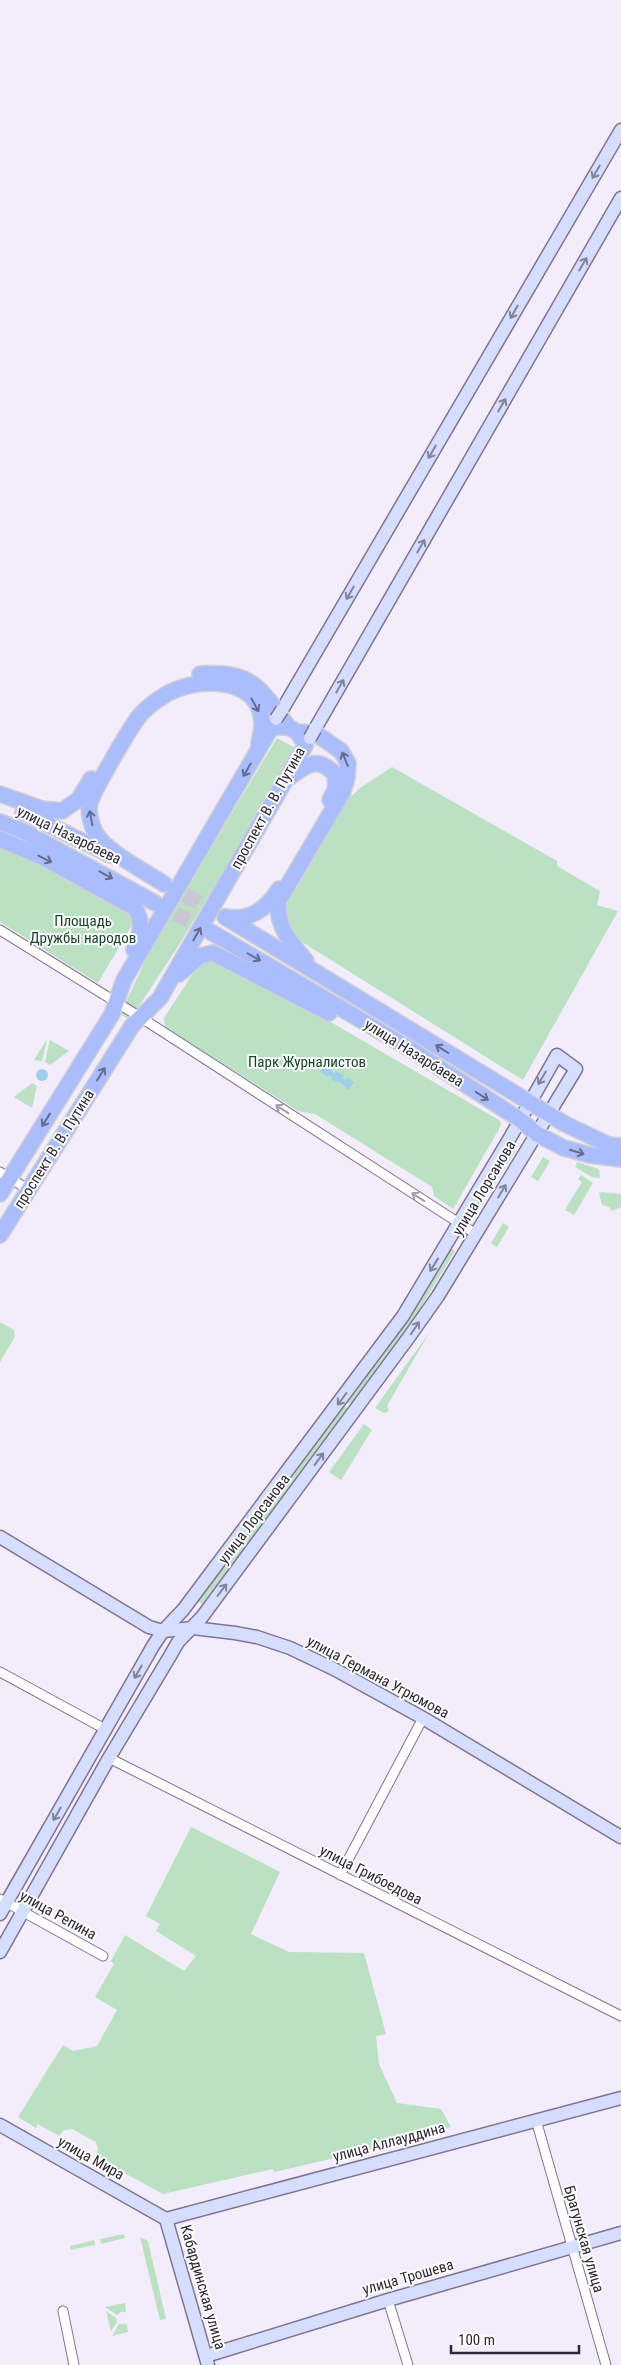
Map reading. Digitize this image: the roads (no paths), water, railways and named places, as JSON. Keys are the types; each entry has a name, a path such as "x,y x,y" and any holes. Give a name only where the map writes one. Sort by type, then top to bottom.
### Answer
{"main road":[{"path":"293,728 621,130"},
{"path":"293,728 621,198"},
{"path":"0,794 42,810 62,811 79,799 127,718 139,703 162,686 197,674 224,673 250,682 259,689 293,728 315,733 341,751 348,763 343,792 278,902 280,926 313,970"},
{"name":"улица Назарбаева","path":"0,802 67,832 164,884 107,846 94,830 90,816 92,796 141,714 162,696 179,688 197,683 231,686 245,691 256,705 262,723 257,752"},
{"name":"проспект В. В. Путина","path":"0,1194 5,1175 112,1014 124,980 257,752 293,728"},
{"name":"проспект В. В. Путина","path":"0,1235 132,1026 160,998 286,779 293,728"},
{"name":"улица Назарбаева","path":"286,779 305,766 315,763 326,765 335,774 336,788 328,806 268,904 250,916 242,918 225,917 528,1102 610,1145 621,1146"},
{"name":"улица Назарбаева","path":"0,822 31,835 155,903"},
{"path":"0,839 42,857 134,908 141,918 141,926 124,980"},
{"name":"улица Назарбаева","path":"212,932 427,1060 519,1119 537,1134 564,1148 590,1156 621,1159"},
{"path":"168,983 200,956 214,953 225,957 405,1053 427,1060"},
{"name":"улица Лорсанова","path":"0,1914 3,1901 163,1631 183,1610 403,1316 556,1055 576,1068 476,1234 409,1338 193,1628 178,1642 109,1758 0,1952"},
{"name":"улица Германа Угрюмова","path":"0,1537 149,1627 163,1631 193,1628 257,1637 290,1648 334,1669 422,1718 621,1837"},
{"name":"улица Аллауддина","path":"166,2219 621,2098"},
{"name":"улица Мира","path":"0,2125 166,2219"},
{"name":"Кабардинская улица","path":"166,2219 207,2360"},
{"name":"улица Трошева","path":"207,2360 388,2300 621,2233"}],"street":[{"path":"0,930 140,1017 476,1234"},
{"path":"5,1175 29,1190"},
{"path":"0,1672 105,1729"},
{"path":"340,1875 422,1718"},
{"name":"улица Грибоедова","path":"109,1758 621,2016"},
{"name":"улица Репина","path":"3,1901 103,1956"},
{"name":"Брагунская улица","path":"536,2120 606,2365"},
{"path":"388,2300 408,2365"},
{"path":"63,2311 74,2365"}],"water":[{"path":"325,1065 332,1069 331,1071 334,1073 336,1071 344,1076 342,1078 345,1080 347,1078 354,1082 349,1090 340,1082 331,1079 332,1077 329,1075 328,1077 320,1072"},
{"path":"40,1069 44,1069 48,1075 44,1081 40,1081 36,1077 36,1073"}],"tunnel":[{"path":"165,884 225,917"},
{"path":"155,903 211,932"}],"park label":[{"name":"Площадь Дружбы народов","path":"83,930"},
{"name":"Парк Журналистов","path":"307,1062"}]}
